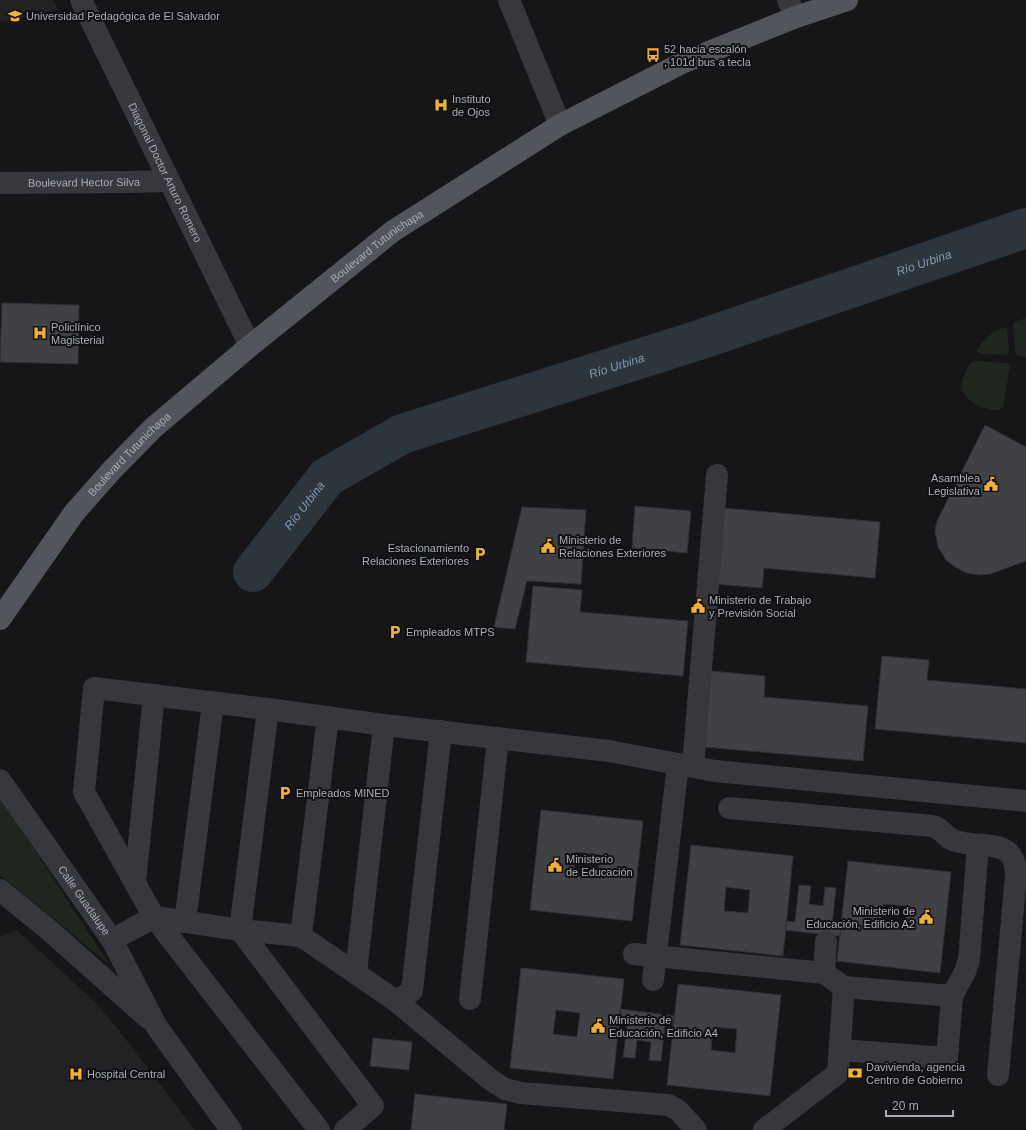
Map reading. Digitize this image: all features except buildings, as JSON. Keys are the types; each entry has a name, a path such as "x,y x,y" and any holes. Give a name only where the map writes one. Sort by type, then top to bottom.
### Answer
{"main road":[{"name":"Boulevard Tutunichapa","path":"0,619 74,512 153,428 250,346 393,231 560,125 684,62 792,9 848,0"}],"street":[{"name":"Diagonal Doctor Arturo Romero","path":"81,0 250,346"},
{"path":"509,0 560,125"},
{"name":"Boulevard Hector Silva","path":"0,183 128,182 169,180"},
{"path":"653,980 686,765 717,475"},
{"path":"319,1130 154,917 84,792 94,688 384,725 609,751 715,771 1026,801"},
{"path":"135,883 154,695"},
{"path":"185,922 213,703"},
{"path":"268,709 240,930 373,1106 345,1130"},
{"path":"301,936 328,717"},
{"path":"356,972 384,725"},
{"path":"396,1001 412,991 441,731"},
{"path":"470,999 498,738"},
{"name":"Calle Guadalupe","path":"0,780 112,940 157,1027 228,1129"},
{"path":"729,808 933,826 937,827 955,841 1005,849 1014,860 1016,870 998,1075"},
{"path":"840,1050 947,1058 952,996 965,972 969,960 978,845"},
{"name":"Calle Guadalupe","path":"0,890 157,1027"},
{"path":"112,940 154,917 240,930 301,936 356,972 396,1001 491,1080 505,1089 521,1093 669,1105 679,1111 696,1130"},
{"path":"824,973 826,942"},
{"path":"634,954 824,973 844,987 952,996"},
{"path":"764,1130 838,1073 844,987"}],"shaded area":[{"name":"Universidad Pedagógica de El Salvador","path":"0,0 53,0 58,10 0,22"},
{"path":"1026,318 1026,357 1018,356 1015,353 1013,324"},
{"path":"1004,327 1007,329 1009,351 1007,354 981,354 977,351 988,336"},
{"path":"977,361 1005,363 1009,364 1010,366 1003,407 1000,410 983,408 972,402 964,393 962,384 966,370 971,363"},
{"path":"0,797 109,964 0,875"},
{"name":"Hospital Central","path":"17,930 93,1000 117,1028 195,1130 0,1130 0,937"}],"waterway":[{"name":"Río Urbina","path":"253,572 327,477 402,434 702,339 1026,228"}],"place":[{"name":"Universidad Pedagógica de El Salvador","path":"15,16"},
{"name":"52 hacia escalón , 101d bus a tecla","path":"653,55"},
{"name":"Instituto de Ojos","path":"441,105"},
{"name":"Policlínico Magisterial","path":"40,333"},
{"name":"Asamblea Legislativa","path":"991,484"},
{"name":"Ministerio de Relaciones Exteriores","path":"548,546"},
{"name":"Estacionamiento Relaciones Exteriores","path":"480,554"},
{"name":"Ministerio de Trabajo y Previsión Social","path":"698,606"},
{"name":"Empleados MTPS","path":"395,632"},
{"name":"Empleados MINED","path":"285,793"},
{"name":"Ministerio de Educación","path":"555,865"},
{"name":"Ministerio de Educación, Edificio A2","path":"926,917"},
{"name":"Ministerio de Educación, Edificio A4","path":"598,1026"},
{"name":"Davivienda, agencia Centro de Gobierno","path":"855,1073"},
{"name":"Hospital Central","path":"76,1074"}]}
